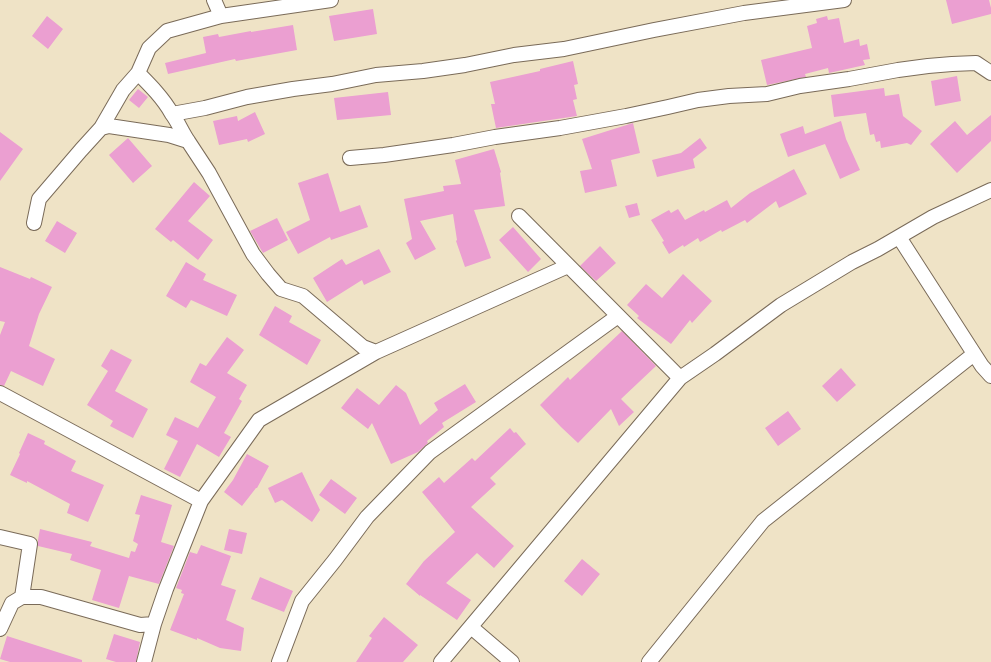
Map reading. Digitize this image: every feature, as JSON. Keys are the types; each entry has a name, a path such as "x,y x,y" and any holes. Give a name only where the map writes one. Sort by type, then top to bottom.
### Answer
{"street":[{"path":"214,0 222,16"},
{"path":"34,223 39,198 101,128 123,90 138,73 149,48 167,31 222,16 331,0"},
{"path":"172,114 293,89 376,76 465,65 514,55 564,49 744,13 844,0"},
{"path":"350,158 384,155 560,128 626,116 698,100 729,96 767,94 800,86 921,67 976,63 991,73"},
{"path":"138,73 152,87 172,114 209,174 254,254 268,274 281,289 303,296 364,347 376,352"},
{"path":"101,128 109,126 169,136 188,141"},
{"path":"441,662 680,378 781,305 852,262 933,217 991,190"},
{"path":"519,216 680,378"},
{"path":"899,237 974,354 991,376"},
{"path":"144,662 154,624 166,589 201,501 259,420 376,352 568,266"},
{"path":"279,662 302,601 367,517 430,452 618,316"},
{"path":"649,662 763,521 974,354"},
{"path":"0,393 201,501"},
{"path":"0,537 30,544 22,597"},
{"path":"0,629 12,603 22,597 41,597 140,625 154,624"},
{"path":"471,627 512,662"}],"building":[{"path":"946,0 989,0 991,14 952,24"},
{"path":"373,9 377,34 334,41 329,16"},
{"path":"47,16 63,29 48,49 32,36"},
{"path":"827,16 828,20 839,18 844,43 859,39 860,46 867,44 870,59 863,60 865,65 829,73 828,68 805,74 806,77 767,85 761,60 812,48 807,26 817,23 816,19"},
{"path":"293,25 297,50 236,61 235,59 168,74 165,63 206,53 203,37 218,34 219,37"},
{"path":"573,61 578,84 574,85 577,99 573,100 577,116 496,128 491,104 495,104 490,82 540,71 540,69"},
{"path":"957,76 961,101 935,106 931,81"},
{"path":"884,88 885,96 899,94 903,116 922,131 911,145 907,143 881,148 880,141 876,142 874,134 870,135 866,113 834,117 831,95"},
{"path":"138,89 148,97 139,108 129,100"},
{"path":"388,92 391,115 337,120 334,98"},
{"path":"255,112 265,134 248,142 247,139 219,145 213,121 237,116 238,121"},
{"path":"991,115 991,141 957,173 930,144 955,121 967,135"},
{"path":"841,121 846,139 860,170 840,179 825,144 788,157 780,134 803,126 805,134"},
{"path":"633,123 640,153 611,160 617,186 585,193 580,171 592,169 582,139"},
{"path":"0,132 23,149 0,181"},
{"path":"128,138 152,166 133,183 109,155"},
{"path":"700,138 707,148 693,159 695,168 657,177 652,160 681,153"},
{"path":"494,149 501,172 505,206 474,210 491,258 465,267 456,241 453,214 420,221 436,249 415,260 406,243 412,239 404,199 444,191 443,186 461,184 455,160"},
{"path":"794,169 807,194 779,208 776,201 747,223 745,220 722,232 721,230 700,242 698,238 669,254 662,242 664,241 651,220 669,210 671,213 678,209 685,220 704,210 705,212 727,200 731,208 750,193"},
{"path":"328,173 340,212 360,205 368,227 331,240 330,237 298,254 286,232 310,220 298,183"},
{"path":"194,182 210,196 188,221 213,240 198,260 173,240 171,242 155,229"},
{"path":"637,203 640,215 629,218 625,206"},
{"path":"277,218 288,240 263,253 250,231"},
{"path":"57,221 77,233 65,253 45,241"},
{"path":"513,227 541,259 528,272 499,240"},
{"path":"600,246 616,263 596,281 580,266"},
{"path":"379,249 391,272 364,285 362,280 327,302 313,278 342,259 346,265"},
{"path":"186,262 206,274 203,280 237,295 227,316 191,300 186,308 166,296"},
{"path":"0,267 30,279 31,277 52,287 39,314 29,346 55,359 43,386 11,371 4,386 0,385 0,335 5,322 0,321"},
{"path":"683,274 712,301 692,323 690,320 671,344 637,318 639,316 627,305 646,284 662,298"},
{"path":"275,306 292,316 289,322 321,340 307,365 259,335"},
{"path":"622,331 656,366 621,399 634,412 619,426 611,409 578,443 540,405 568,377 570,380"},
{"path":"227,337 244,350 227,373 247,385 239,399 242,401 224,433 231,437 219,457 197,444 180,477 164,469 178,441 166,435 175,417 198,428 216,397 190,382 200,363 206,366"},
{"path":"111,349 132,360 115,391 148,409 133,438 110,426 113,421 87,405 108,371 101,366"},
{"path":"841,368 856,385 837,402 822,386"},
{"path":"465,384 476,402 442,423 444,427 427,441 428,443 418,452 391,464 372,423 368,429 341,408 357,388 379,405 396,385 406,393 420,425 438,410 434,403"},
{"path":"788,411 801,429 778,446 765,428"},
{"path":"510,428 514,433 516,432 526,444 490,478 496,484 471,507 514,546 494,568 477,553 446,583 471,600 457,620 420,596 406,584 424,561 455,532 422,492 439,477 444,483 472,458 475,461"},
{"path":"28,433 45,441 44,444 76,461 71,471 104,485 88,522 67,513 70,504 27,481 27,483 10,475"},
{"path":"247,454 269,466 257,488 242,506 224,492 233,480"},
{"path":"302,472 320,510 312,522 282,500 275,503 268,488"},
{"path":"331,479 357,498 345,514 319,495"},
{"path":"141,495 172,505 161,542 174,546 159,584 129,576 119,608 92,600 101,570 70,560 72,554 38,546 40,529 92,542 90,546 129,558 131,551 135,552 138,544 133,541 140,515 135,514"},
{"path":"229,529 247,533 242,554 224,550"},
{"path":"201,545 231,556 221,585 236,590 226,620 244,628 241,651 220,648 197,638 197,640 170,630 184,594 181,593 182,590 176,588 190,552 197,554"},
{"path":"582,559 600,574 582,596 564,581"},
{"path":"260,577 293,591 284,612 251,599"},
{"path":"384,617 418,645 403,662 356,662 372,638 369,636"},
{"path":"114,634 140,642 136,662 116,662 106,659"},
{"path":"7,636 82,660 82,662 10,662 0,659"}]}
